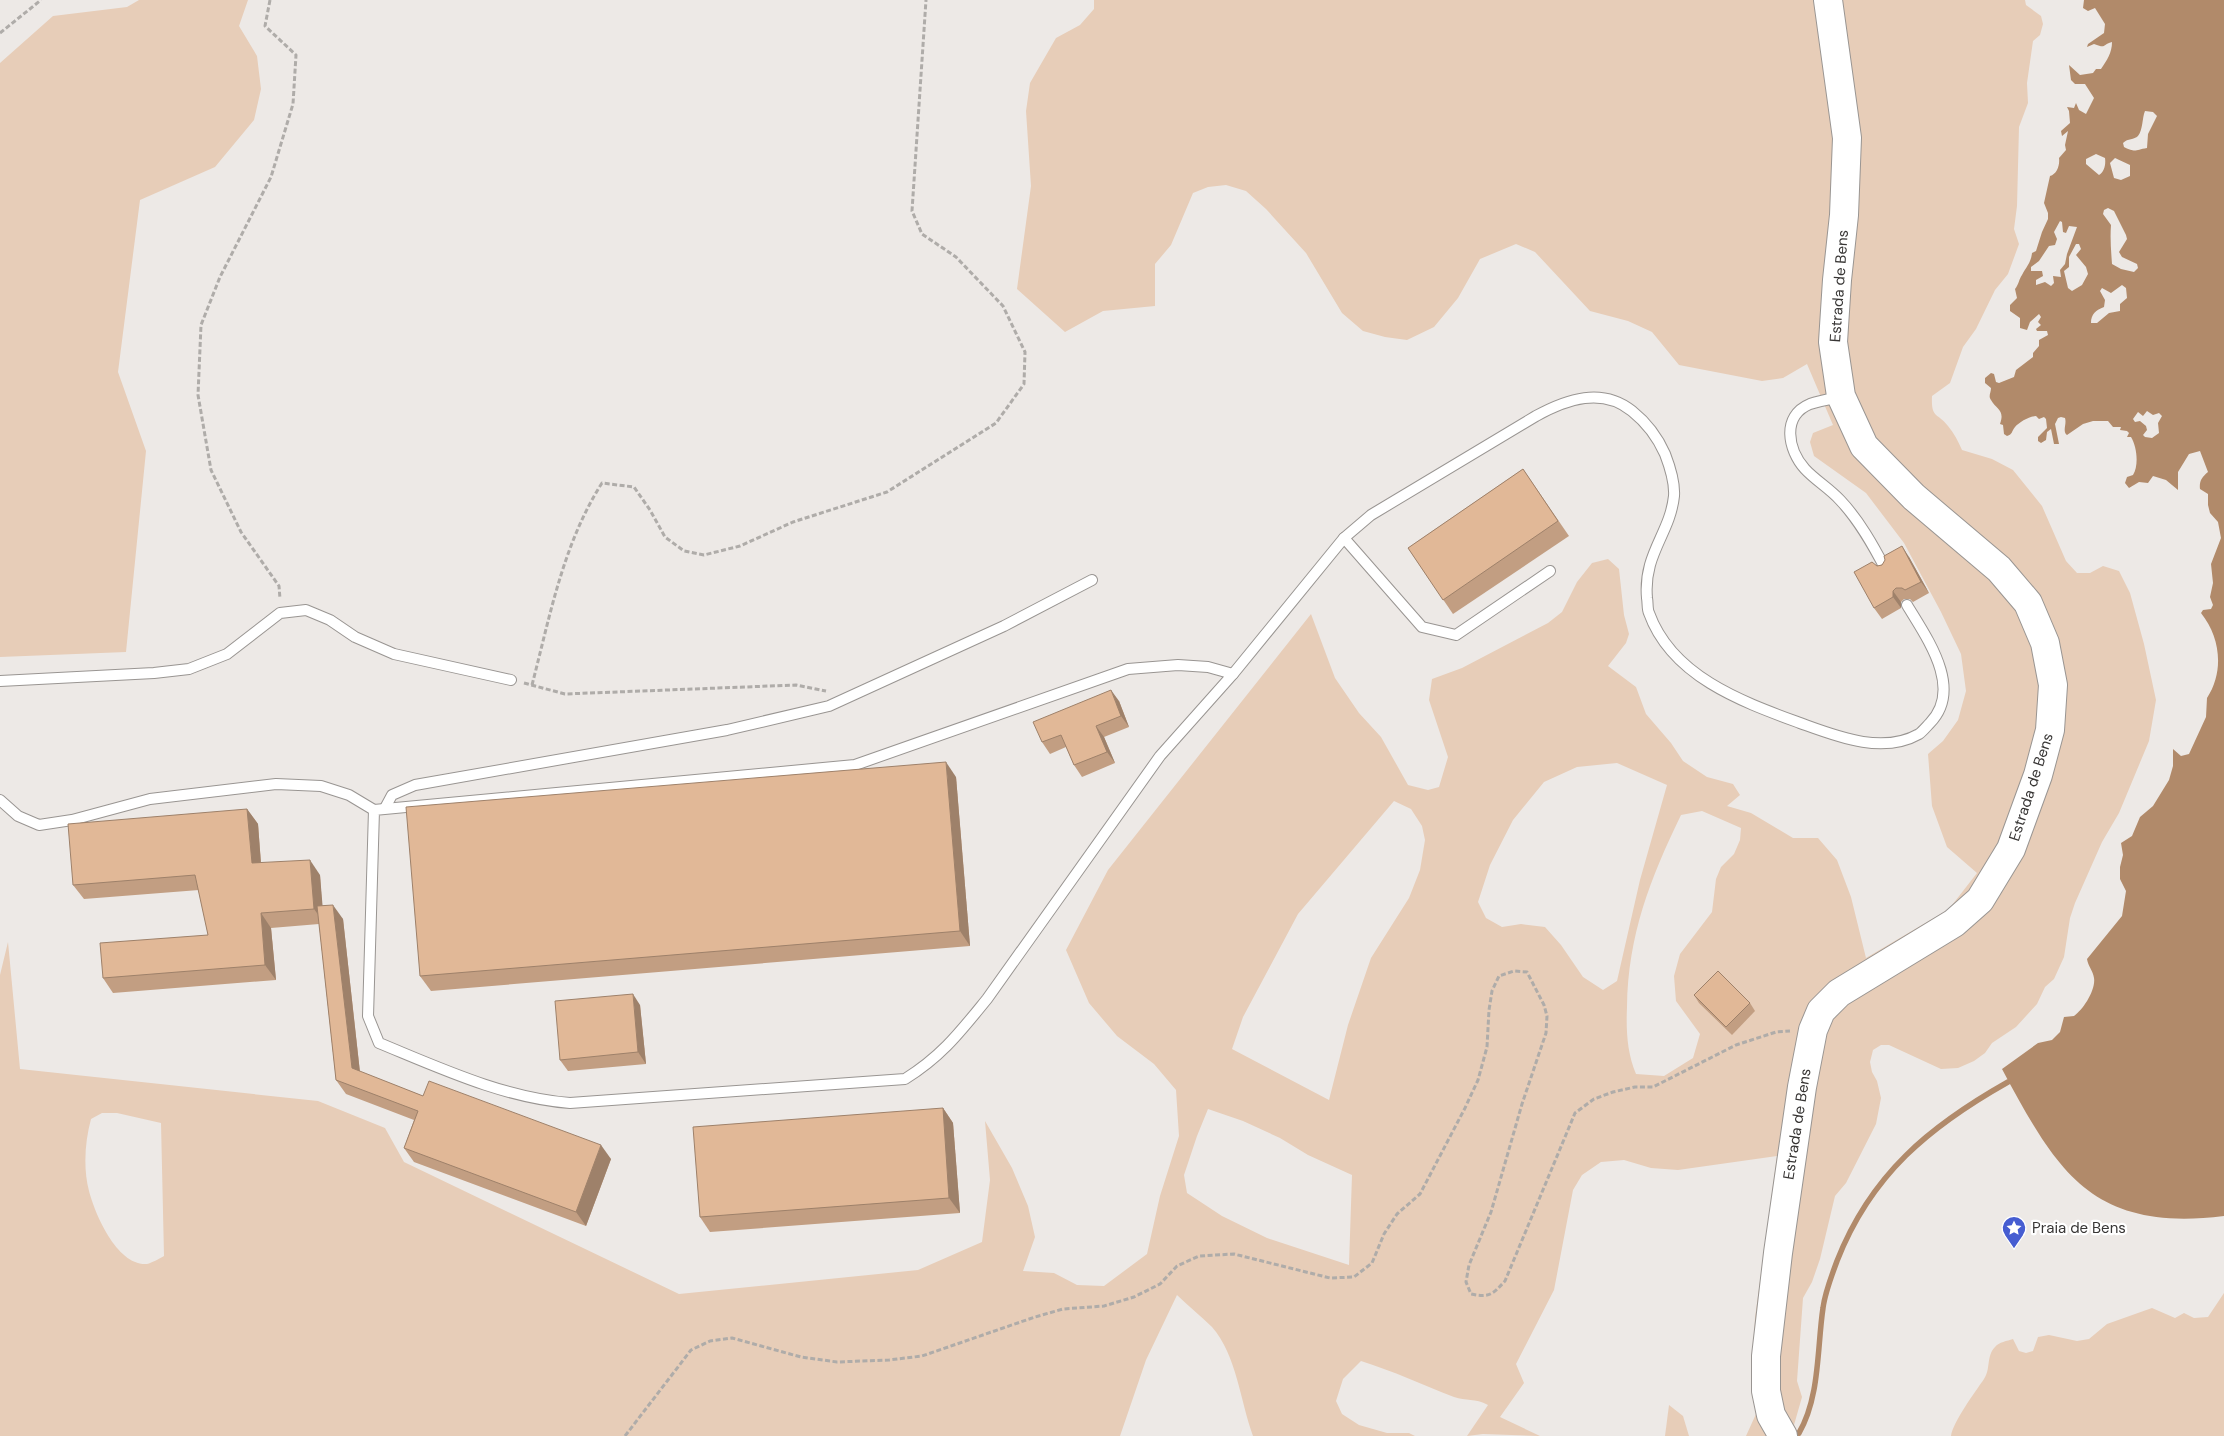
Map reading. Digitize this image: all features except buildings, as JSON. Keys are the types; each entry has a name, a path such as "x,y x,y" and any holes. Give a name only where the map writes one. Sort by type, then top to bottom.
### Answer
{"street":[{"name":"Estrada de Bens","path":"1783,1436 1772,1415 1768,1399 1766,1356 1778,1253 1813,1030 1821,1010 1839,993 1954,923 1980,900 2011,849 2038,775 2050,730 2053,685 2045,643 2028,603 2000,569 1914,497 1864,446 1841,396 1833,342 1844,215 1847,138 1828,0"}],"lane":[{"path":"1841,396 1809,405 1795,416 1788,433 1794,451 1805,469 1841,501 1866,533 1886,570"},
{"path":"374,810 368,1016 379,1043 432,1065 506,1091 545,1101 570,1103 905,1079 930,1064 957,1036 987,999 1160,756 1233,674 1344,538 1371,515 1556,405 1580,398 1603,397 1626,406 1647,423 1660,442 1671,469 1674,495 1669,517 1651,557 1646,584 1648,612 1664,642 1682,662 1710,685 1769,712 1836,736 1866,743 1899,741 1919,733 1935,718 1943,701 1943,675 1935,653 1907,605"},
{"path":"1344,538 1422,627 1456,635 1550,571"},
{"path":"385,808 392,795 415,785 727,730 829,706 1004,626 1092,580"},
{"path":"0,681 189,669 227,654 280,614 306,610 330,620 355,637 394,654 515,681"},
{"path":"0,800 18,816 39,825 72,820 150,799 276,784 321,786 349,795 374,810 855,765 1128,669 1178,665 1208,667 1233,674"}],"path":[{"path":"0,32 41,0"},
{"path":"270,0 265,26 296,55 293,104 271,177 220,277 201,325 198,396 211,470 241,532 279,586 280,614"},
{"path":"532,685 559,578 586,508 602,484 634,487 650,510 665,538 684,551 704,555 740,546 793,522 887,492 996,423 1024,384 1025,352 1002,306 956,257 922,234 912,211 926,0"},
{"path":"515,681 564,694 796,685 850,696"},
{"path":"625,1436 691,1350 710,1340 732,1338 801,1357 837,1362 905,1358 922,1356 1035,1317 1063,1310 1104,1306 1134,1297 1160,1284 1177,1266 1199,1256 1234,1254 1330,1278 1354,1277 1372,1263 1384,1234 1397,1214 1420,1194 1478,1080 1487,1047 1492,991 1500,976 1514,971 1527,972 1548,1016 1546,1033 1522,1104 1491,1212 1469,1265 1466,1282 1472,1294 1484,1297 1494,1293 1505,1281 1574,1113 1594,1099 1613,1092 1635,1087 1653,1087 1736,1045 1776,1032 1813,1030"}],"shaded area":[{"path":"139,0 248,0 239,26 257,56 261,89 254,120 215,167 140,200 118,372 146,451 126,652 0,657 0,63 53,16 127,7"},
{"path":"1094,0 2025,0 2026,5 2041,16 2043,24 2040,35 2033,41 2027,83 2028,103 2019,127 2017,206 2014,229 2019,244 2008,274 1995,290 1976,329 1963,347 1950,383 1932,396 1933,408 1935,414 1952,431 1962,450 1992,459 2013,470 2042,506 2066,561 2077,573 2090,573 2103,566 2119,571 2130,593 2144,644 2156,700 2149,741 2119,813 2102,842 2075,903 2070,918 2064,957 2054,979 2045,987 2037,1004 2016,1027 1992,1043 1985,1053 1974,1061 1958,1068 1941,1069 1889,1045 1881,1045 1873,1050 1870,1062 1881,1098 1876,1124 1846,1183 1835,1196 1820,1259 1812,1282 1803,1298 1797,1381 1802,1397 1794,1425 1800,1436 1746,1436 1756,1414 1753,1363 1755,1318 1777,1156 1678,1170 1651,1168 1624,1160 1601,1162 1582,1175 1573,1190 1554,1290 1516,1364 1524,1383 1500,1417 1540,1436 1483,1434 1467,1436 1488,1405 1479,1401 1454,1397 1361,1361 1343,1379 1336,1401 1342,1414 1359,1425 1387,1433 1409,1433 1415,1436 1253,1436 1233,1365 1227,1351 1212,1327 1177,1295 1146,1360 1120,1436 0,1436 0,975 8,942 20,1069 318,1101 385,1128 404,1162 679,1294 918,1270 982,1242 990,1180 985,1121 1012,1168 1028,1206 1035,1237 1023,1271 1054,1273 1077,1285 1104,1286 1147,1254 1160,1196 1179,1136 1176,1090 1154,1064 1117,1036 1089,1003 1066,950 1108,870 1311,614 1335,678 1359,713 1381,737 1408,785 1428,790 1439,787 1448,757 1429,700 1432,679 1462,668 1548,623 1562,612 1577,582 1592,563 1608,559 1619,569 1624,615 1629,634 1626,643 1608,666 1636,687 1646,714 1671,743 1683,761 1707,777 1733,784 1740,795 1727,806 1751,813 1793,838 1818,838 1837,860 1851,897 1866,958 1949,909 1977,873 1947,847 1932,806 1928,754 1943,741 1958,720 1966,691 1961,654 1904,543 1866,493 1814,456 1810,442 1813,433 1833,425 1807,364 1783,378 1762,381 1679,365 1652,332 1628,321 1590,311 1535,252 1516,244 1480,259 1458,298 1434,327 1407,340 1363,331 1342,313 1306,253 1266,209 1246,191 1226,185 1208,187 1193,193 1171,245 1155,264 1155,306 1103,311 1065,332 1017,289 1031,186 1026,111 1030,83 1056,38 1080,25 1094,9","holes":["1617,763 1667,785 1640,880 1617,981 1603,990 1583,977 1561,945 1545,927 1521,924 1502,927 1486,918 1478,902 1490,865 1513,820 1544,782 1577,767","1394,801 1411,809 1422,826 1425,840 1420,870 1409,898 1371,958 1348,1025 1329,1100 1232,1049 1243,1017 1298,914","1702,811 1741,828 1740,840 1734,854 1721,867 1716,879 1712,912 1680,954 1674,976 1676,1001 1700,1034 1693,1058 1664,1076 1636,1074 1629,1050 1627,1033 1628,981 1636,931 1651,885 1681,815","1208,1109 1243,1121 1280,1138 1308,1155 1352,1175 1349,1265 1267,1238 1222,1216 1187,1193 1184,1175","102,1113 117,1113 161,1123 164,1256 154,1262 147,1264 136,1262 126,1257 117,1248 102,1225 92,1201 87,1182 86,1145 91,1119"]},
{"path":"2084,0 2224,0 2224,1216 2179,1219 2142,1215 2111,1204 2085,1188 2062,1166 2042,1139 2002,1069 2038,1043 2052,1040 2060,1032 2064,1017 2074,1016 2088,999 2093,988 2094,978 2087,959 2122,916 2126,891 2120,879 2123,855 2121,843 2132,836 2140,817 2153,806 2169,780 2173,766 2173,749 2181,756 2189,754 2206,717 2207,698 2216,677 2218,666 2218,655 2213,633 2201,613 2203,610 2211,609 2213,605 2210,597 2213,583 2211,564 2221,538 2218,522 2210,513 2208,494 2200,489 2201,479 2208,472 2200,451 2189,454 2178,472 2178,490 2166,480 2153,476 2148,483 2139,482 2129,488 2125,483 2127,477 2133,475 2135,471 2136,451 2131,437 2127,437 2129,433 2127,431 2120,430 2121,427 2113,427 2108,421 2093,421 2083,424 2067,435 2065,432 2065,418 2061,417 2058,418 2055,424 2059,444 2054,444 2051,429 2047,432 2046,440 2041,443 2038,441 2038,437 2047,428 2046,419 2044,417 2039,419 2036,416 2019,423 2011,434 2007,436 2004,434 2003,425 2000,424 2002,416 2000,410 1990,399 1991,388 1985,383 1985,378 1991,373 1994,374 1996,382 1999,383 2014,377 2016,370 2033,357 2033,353 2039,346 2039,340 2048,335 2047,331 2037,331 2036,329 2041,325 2038,322 2041,317 2039,314 2030,322 2027,330 2020,328 2020,318 2010,311 2010,305 2017,298 2015,289 2032,253 2036,251 2048,219 2044,203 2050,176 2056,171 2059,158 2066,150 2065,145 2068,131 2062,136 2061,131 2070,123 2067,107 2074,108 2076,103 2079,110 2086,114 2094,98 2085,84 2075,84 2071,80 2069,65 2080,75 2093,73 2096,69 2101,69 2111,50 2112,42 2103,46 2094,44 2087,47 2088,44 2104,33 2105,24 2095,8 2088,11 2083,8","holes":["2145,111 2153,112 2157,116 2148,134 2147,148 2133,150 2124,147 2123,143 2125,141 2135,138 2141,131","2096,154 2105,158 2104,168 2099,175 2086,164 2086,159","2115,158 2130,165 2130,176 2121,180 2114,178 2110,163","2108,208 2114,211 2127,239 2119,252 2122,257 2137,264 2138,268 2134,272 2121,269 2112,264 2111,225 2103,214 2104,210","2060,221 2062,222 2063,232 2066,233 2069,226 2077,227 2065,264 2060,270 2061,277 2053,276 2054,283 2051,286 2045,282 2036,285 2036,280 2043,276 2042,271 2031,271 2031,267 2039,261 2049,246 2055,245 2057,239 2054,232","2076,244 2079,244 2081,249 2076,255 2086,267 2088,274 2082,285 2072,291 2068,288 2064,271 2069,267 2069,257","2122,285 2126,288 2127,298 2120,304 2120,311 2109,313 2097,323 2091,323 2094,313 2104,307 2105,300 2100,291 2102,288 2111,293","2147,411 2153,415 2159,413 2162,416 2158,423 2159,433 2152,438 2145,437 2143,435 2147,430 2146,426 2140,421 2135,422 2133,419 2138,412 2143,416"]},
{"path":"2224,1293 2224,1436 1951,1436 1960,1415 1986,1375 1990,1354 1999,1344 2013,1339 2019,1351 2026,1353 2033,1351 2038,1337 2049,1335 2077,1341 2089,1339 2107,1324 2152,1308 2175,1318 2184,1313 2194,1318 2208,1317"},
{"path":"1669,1405 1683,1416 1689,1436 1665,1436"}],"waterway":[{"path":"1799,1433 1811,1404 1827,1290 1851,1230 1867,1203 1885,1178 1906,1155 1929,1135 1953,1116 2008,1082"}],"place":[{"name":"Praia de Bens","path":"2014,1249"}]}
